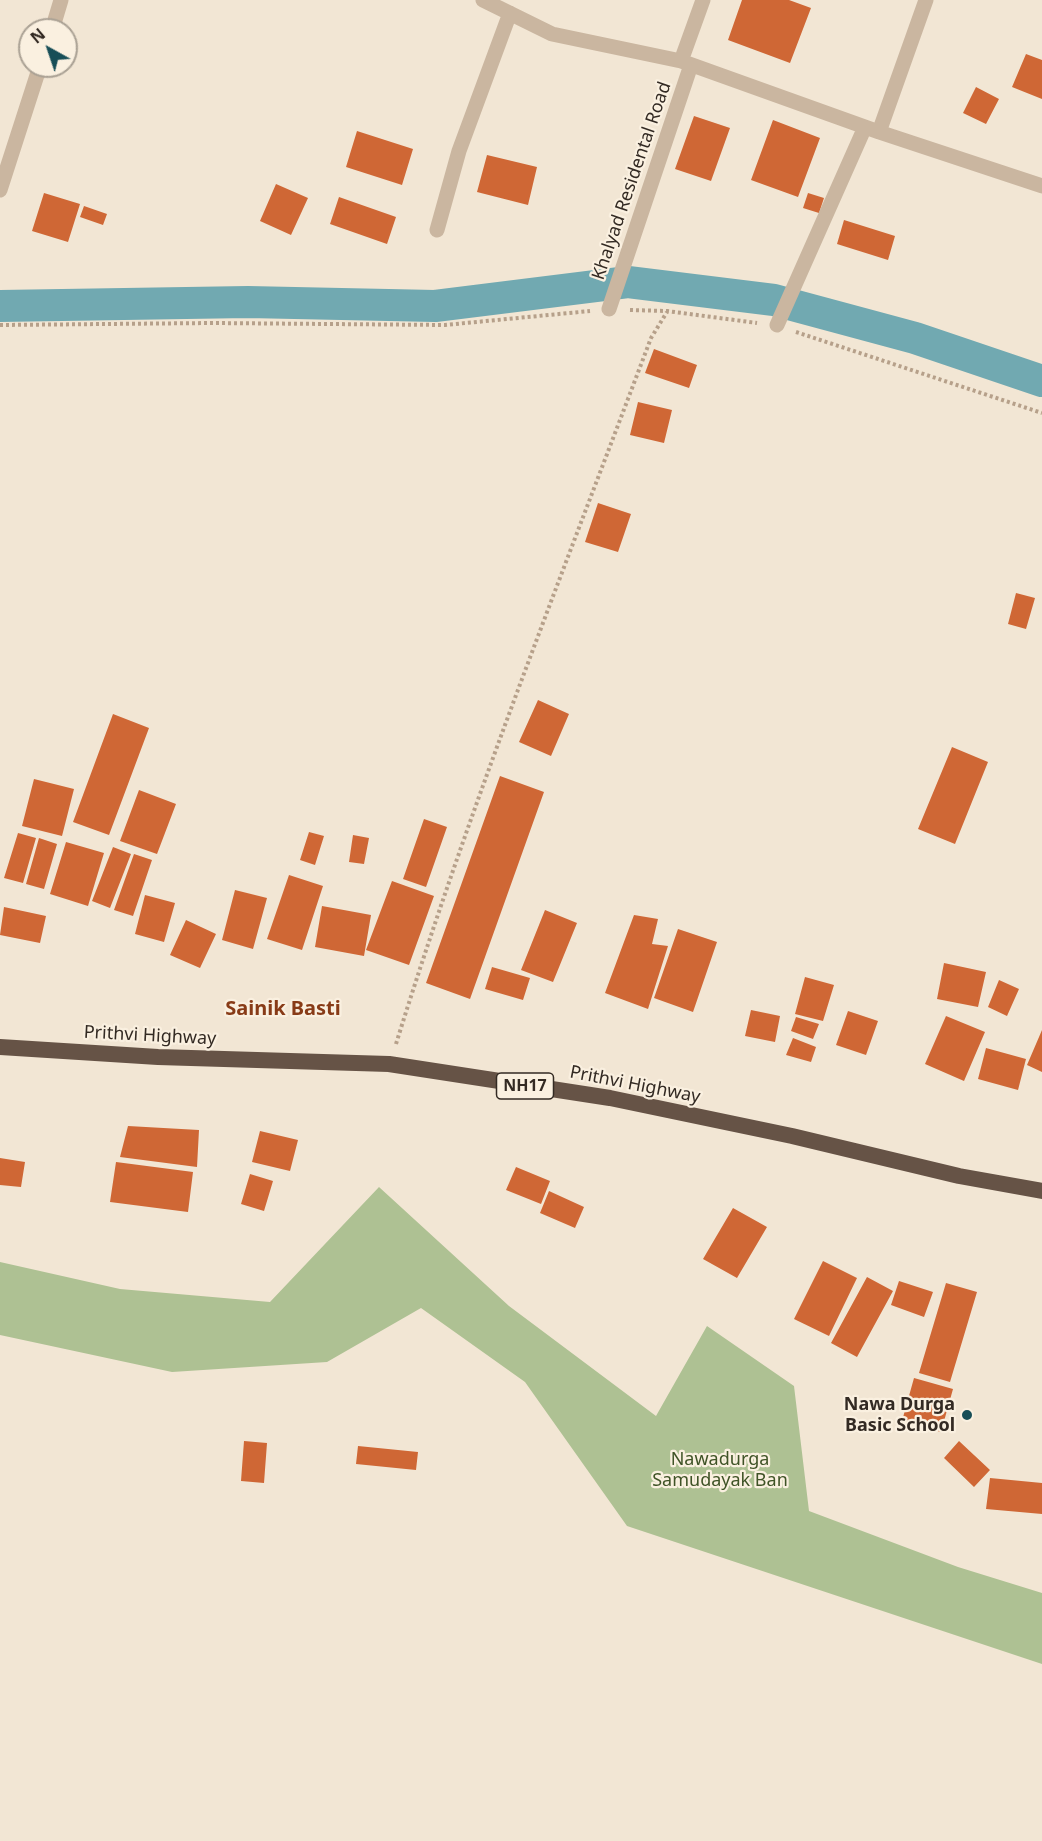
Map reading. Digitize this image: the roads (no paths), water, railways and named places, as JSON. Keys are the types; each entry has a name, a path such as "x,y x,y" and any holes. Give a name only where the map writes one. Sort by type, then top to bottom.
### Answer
{"highway":[{"name":"Prithvi Highway","path":"0,1047 158,1057 389,1064 610,1098 792,1136 959,1176 1042,1191"}],"street":[{"path":"56,18 62,0"},
{"name":"Khalyad Residental Road","path":"483,0 552,34 686,63 1042,186"},
{"name":"Khalyad Residental Road","path":"609,309 704,0"},
{"path":"777,325 872,129 926,0"},
{"path":"437,230 459,151 510,13"},
{"path":"0,190 36,78"}],"waterway":[{"path":"0,306 248,302 435,306 628,282 774,300 915,338 1042,381"}],"place":[{"name":"Nawa Durga Basic School","path":"967,1415"}],"district":[{"name":"Sainik Basti","path":"283,1009"}],"park label":[{"name":"Nawadurga Samudayak Ban","path":"720,1470"}]}
